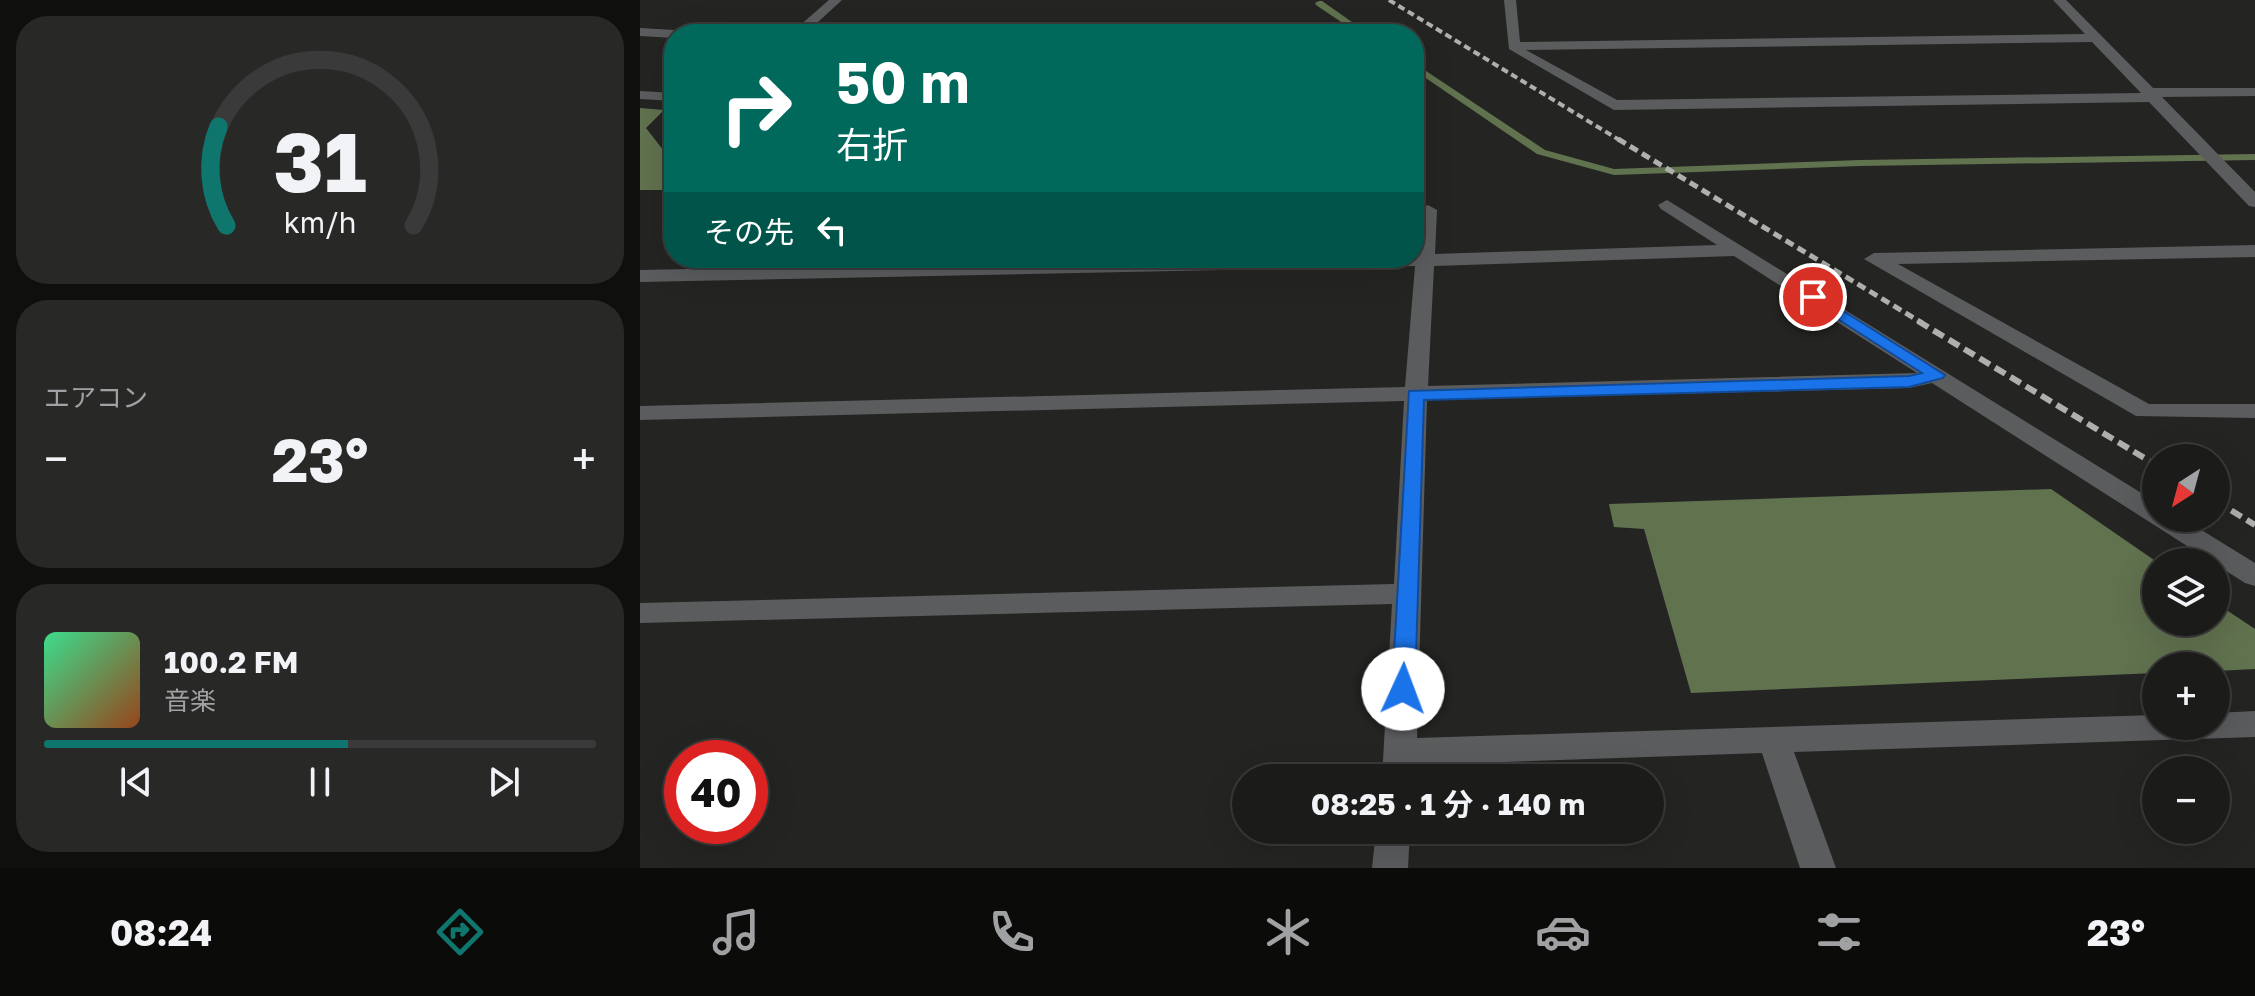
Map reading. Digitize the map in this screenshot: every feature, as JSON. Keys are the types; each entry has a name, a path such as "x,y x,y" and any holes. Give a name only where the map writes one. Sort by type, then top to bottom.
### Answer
{"street":[{"path":"808,24 836,0"},
{"path":"1510,0 1514,46"},
{"path":"2059,0 2255,202"},
{"path":"640,32 664,33"},
{"path":"1514,46 2096,38"},
{"path":"1514,46 1614,105 2255,92"},
{"path":"640,95 664,96"},
{"path":"1667,205 2142,505"},
{"path":"1400,764 1416,395 1428,210"},
{"path":"1426,260 1739,250"},
{"path":"2255,251 1874,259 2144,411 2255,411"},
{"path":"643,277 664,266"},
{"path":"643,277 1058,268"},
{"path":"640,413 1909,381 1937,375"},
{"path":"2185,532 2255,576"},
{"path":"640,613 1407,594"},
{"path":"2230,725 2255,724"},
{"path":"1416,764 1774,741 2142,728"},
{"path":"1774,741 1818,868"},
{"path":"1390,868 1392,844"}],"shaded area":[{"path":"640,108 664,110 646,128 664,151 664,190 640,190"},
{"path":"2051,489 2142,552 2142,636 2230,636 2230,612 2255,629 2255,669 2230,670 2230,652 2142,652 2142,674 1691,693 1644,529 1614,527 1609,504"}],"waterway":[{"path":"1319,3 1350,24"},
{"path":"1424,73 1541,152 1614,172 1860,163 2255,157"}],"railway":[{"path":"1389,0 1621,141"},
{"path":"1618,139 1922,323"},
{"path":"1918,321 2142,457"},
{"path":"2230,510 2255,525"}],"route":[{"path":"1403,689 1416,395 1909,381 1937,375 1813,297"}]}
